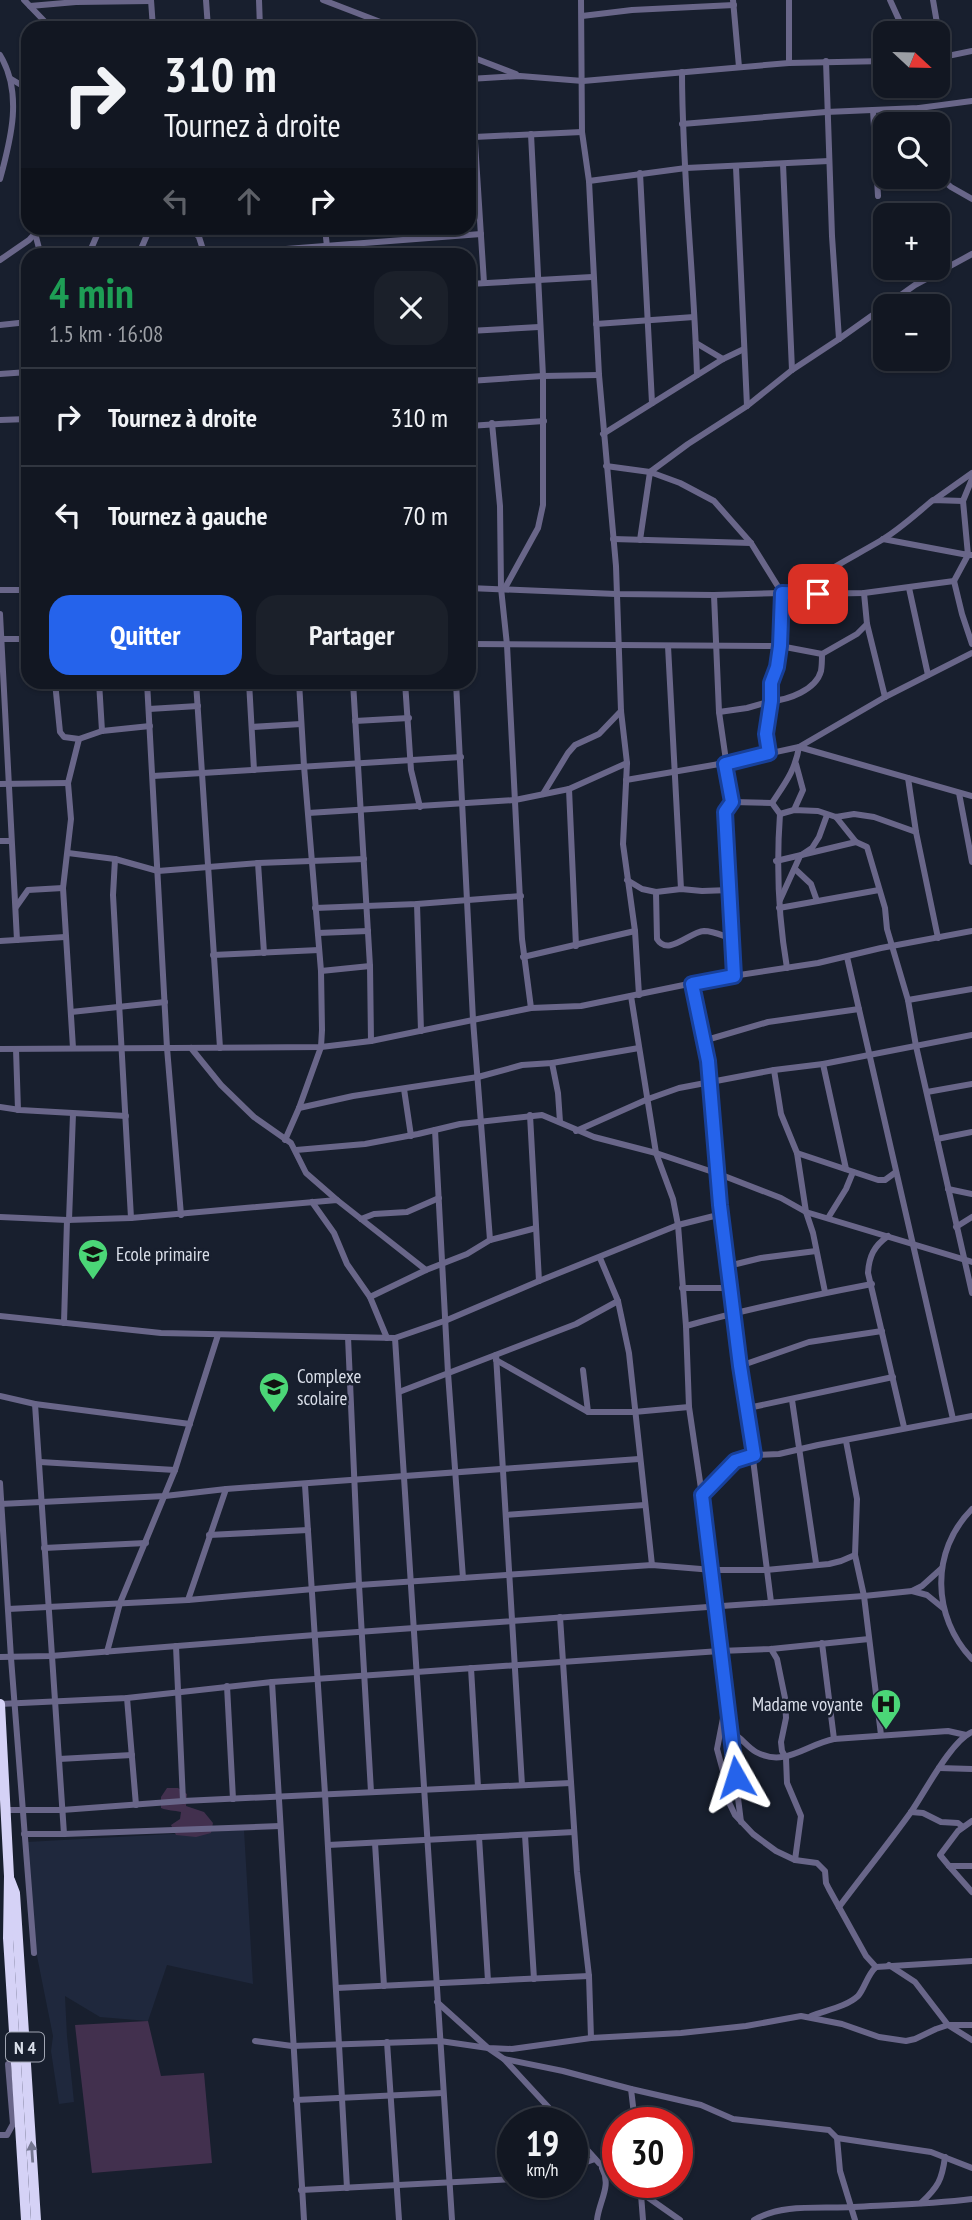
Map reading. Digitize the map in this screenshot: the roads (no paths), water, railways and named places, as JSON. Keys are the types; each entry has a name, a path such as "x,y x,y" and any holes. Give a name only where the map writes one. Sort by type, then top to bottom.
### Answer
{"highway":[{"name":"N 4","path":"0,1704 7,1810 8,1938 26,2220"},
{"name":"N 4","path":"9,1876 15,1893 36,2220"}],"street":[{"path":"24,0 44,21"},
{"path":"206,0 208,21"},
{"path":"259,0 260,21"},
{"path":"323,0 371,21"},
{"path":"581,0 582,132 589,181 592,277 613,539 621,710 627,763 622,831 635,931 639,995"},
{"path":"632,0 632,10"},
{"path":"789,0 789,63"},
{"path":"890,0 900,21"},
{"path":"933,0 936,21"},
{"path":"30,6 151,1 152,21"},
{"path":"582,16 682,4 734,3 739,67"},
{"path":"950,56 972,51"},
{"path":"0,55 11,79 12,125 0,179"},
{"path":"476,59 520,76"},
{"path":"825,61 839,339"},
{"path":"476,79 520,76 583,81 789,63 873,61"},
{"path":"682,72 682,124 697,375"},
{"path":"11,79 21,85"},
{"path":"682,124 826,112 919,108 972,101"},
{"path":"873,110 878,196"},
{"path":"476,136 582,132"},
{"path":"503,588 538,528 541,517 543,376 531,134"},
{"path":"589,181 686,168 829,161"},
{"path":"476,164 484,283"},
{"path":"783,164 792,370"},
{"path":"736,167 747,406"},
{"path":"640,173 652,403"},
{"path":"950,186 972,199"},
{"path":"476,234 481,234"},
{"path":"0,260 32,235"},
{"path":"326,235 327,248"},
{"path":"307,248 471,235"},
{"path":"640,540 650,471 747,406 792,370 915,285 972,254"},
{"path":"476,284 592,277"},
{"path":"596,324 694,317"},
{"path":"0,325 21,323"},
{"path":"476,331 539,327"},
{"path":"696,343 723,359"},
{"path":"603,434 723,359 744,349"},
{"path":"0,373 21,372"},
{"path":"476,381 599,375"},
{"path":"0,421 21,420"},
{"path":"476,425 544,421"},
{"path":"492,424 500,506 523,957 531,1008"},
{"path":"606,466 650,471 714,501 751,543 782,593 780,646 771,683 766,734 769,753"},
{"path":"795,593 837,564 883,539 943,491 972,473"},
{"path":"972,480 963,501 970,555 954,581 972,644"},
{"path":"933,500 963,501"},
{"path":"613,539 751,543"},
{"path":"883,539 970,555"},
{"path":"476,588 616,594 864,593 954,581"},
{"path":"909,588 929,675"},
{"path":"0,590 21,590"},
{"path":"864,593 867,624 885,697"},
{"path":"714,595 719,712 732,802 725,812 734,976"},
{"path":"0,614 17,940"},
{"path":"476,644 780,646 822,654 858,634 867,624"},
{"path":"1,639 21,639"},
{"path":"668,646 681,888"},
{"path":"626,780 725,764 799,747 885,697 972,653"},
{"path":"719,712 784,700 812,686 821,670 822,654"},
{"path":"56,689 60,732 64,737 79,739 102,730 150,726"},
{"path":"99,689 102,730"},
{"path":"148,689 167,1048 181,1214"},
{"path":"197,689 220,1048"},
{"path":"249,689 254,770"},
{"path":"285,1140 321,1047 321,971 299,689"},
{"path":"353,689 370,966 371,1041"},
{"path":"406,689 411,760 420,807"},
{"path":"456,689 473,1020 490,1240"},
{"path":"149,709 198,706"},
{"path":"543,795 568,753 579,743 599,734 621,710"},
{"path":"355,721 409,718"},
{"path":"252,727 301,724"},
{"path":"73,1048 63,888 71,819 68,783 79,739"},
{"path":"772,803 796,764 799,747"},
{"path":"799,747 972,796"},
{"path":"153,776 461,757"},
{"path":"307,813 515,800 569,789 627,763"},
{"path":"794,810 803,790 796,764"},
{"path":"908,778 938,938"},
{"path":"0,784 68,783"},
{"path":"569,789 576,946"},
{"path":"959,793 972,862"},
{"path":"732,802 772,803"},
{"path":"772,803 780,814 776,861 787,968"},
{"path":"780,814 794,810 818,811 836,817 854,814 874,817 916,832"},
{"path":"779,905 800,856 812,848 820,836 827,815"},
{"path":"836,817 856,842 867,847 908,1000 956,1227 968,1261 972,1293"},
{"path":"0,841 11,841"},
{"path":"776,861 856,842"},
{"path":"68,853 115,859 158,871 258,863 363,859"},
{"path":"115,859 113,895 131,1218"},
{"path":"258,863 264,953"},
{"path":"795,869 811,884 817,901"},
{"path":"627,880 642,889 656,892 681,888 702,891 730,890"},
{"path":"16,907 28,890 63,888"},
{"path":"779,905 879,890"},
{"path":"656,892 657,939 661,945 665,947 674,944 702,931 733,939"},
{"path":"315,908 521,896"},
{"path":"417,904 421,1031"},
{"path":"318,933 368,931"},
{"path":"523,957 635,931"},
{"path":"0,1049 321,1047 371,1041 531,1008 581,1006 972,931"},
{"path":"0,941 65,937"},
{"path":"213,955 319,950"},
{"path":"847,957 953,1419"},
{"path":"321,971 370,966"},
{"path":"692,984 710,1081 728,1266 771,1602"},
{"path":"908,1000 972,989"},
{"path":"631,996 656,1153 673,1199 678,1225 689,1407 713,1570 714,1606 741,1822"},
{"path":"71,1012 165,1002"},
{"path":"703,1041 768,1023 859,1009"},
{"path":"576,1131 648,1099 710,1081 823,1064 972,1035"},
{"path":"191,1048 221,1085 261,1124 296,1150 299,1163 306,1173 426,1270"},
{"path":"299,1108 353,1096 478,1077 522,1065 552,1063 639,1048"},
{"path":"16,1049 18,1110"},
{"path":"552,1063 560,1122"},
{"path":"823,1064 849,1170 846,1189 828,1218"},
{"path":"774,1070 781,1114 797,1153 806,1212 825,1292"},
{"path":"927,1092 972,1084"},
{"path":"404,1089 411,1136"},
{"path":"0,1107 126,1116"},
{"path":"64,1323 73,1114"},
{"path":"530,1115 539,1281"},
{"path":"296,1150 365,1144 460,1124 542,1115 576,1131 719,1174 781,1198 806,1212 968,1261"},
{"path":"435,1130 448,1373 463,1578"},
{"path":"937,1139 972,1132"},
{"path":"797,1153 884,1181 896,1172"},
{"path":"948,1189 972,1194"},
{"path":"361,1219 374,1214 407,1212 439,1198"},
{"path":"0,1217 68,1220 131,1218 337,1200"},
{"path":"312,1202 334,1233 347,1264 370,1297 387,1338"},
{"path":"0,1316 161,1334 396,1338 447,1320 678,1225 722,1214"},
{"path":"956,1227 972,1217"},
{"path":"370,1297 467,1254 490,1240 536,1228"},
{"path":"888,1236 875,1245 868,1273 904,1427"},
{"path":"728,1266 761,1258 816,1251"},
{"path":"600,1258 618,1301 629,1353 652,1565"},
{"path":"686,1326 735,1312 872,1283"},
{"path":"682,1289 731,1287"},
{"path":"399,1392 496,1358 576,1324 618,1301"},
{"path":"740,1366 810,1342 882,1331"},
{"path":"107,1652 120,1603 175,1470 218,1335"},
{"path":"348,1337 371,1792"},
{"path":"396,1338 452,2220"},
{"path":"496,1358 588,1412 634,1412 689,1407"},
{"path":"496,1358 522,1785"},
{"path":"583,1370 588,1412"},
{"path":"748,1408 892,1377"},
{"path":"0,1396 35,1404 190,1424"},
{"path":"792,1400 816,1563"},
{"path":"35,1404 64,1834"},
{"path":"702,1495 735,1461 754,1455 779,1454 904,1427 972,1416"},
{"path":"846,1441 857,1499 855,1555 864,1596 881,1735"},
{"path":"0,1504 165,1496 404,1475 639,1459"},
{"path":"40,1462 175,1470"},
{"path":"0,1483 34,1953"},
{"path":"305,1485 347,2188"},
{"path":"188,1600 226,1489"},
{"path":"506,1515 645,1505"},
{"path":"972,1509 951,1538 942,1567 940,1588 943,1608 954,1637 972,1659"},
{"path":"209,1535 308,1530"},
{"path":"44,1548 146,1543"},
{"path":"8,1609 188,1600 652,1565 713,1570 766,1570 841,1561 855,1555"},
{"path":"0,1657 51,1656 864,1596 912,1591 922,1586 942,1567"},
{"path":"912,1591 927,1595 943,1608"},
{"path":"560,1618 574,1832 589,1976 591,2038"},
{"path":"0,1704 127,1698 272,1682 771,1649 869,1639"},
{"path":"822,1643 834,1739"},
{"path":"176,1646 183,1801"},
{"path":"771,1649 777,1658 785,1698 786,1718 781,1742 786,1758 787,1783 801,1816 795,1860"},
{"path":"471,1668 478,1787"},
{"path":"272,1682 304,2220"},
{"path":"227,1686 233,1799"},
{"path":"127,1698 136,1805"},
{"path":"726,1704 717,1749 725,1794 735,1815 768,1846 795,1860 817,1863 825,1871 826,1884 866,1956 876,1967"},
{"path":"731,1732 759,1754 786,1758 821,1741 834,1739 953,1731 969,1733"},
{"path":"839,1907 911,1812 939,1768 969,1733"},
{"path":"59,1759 132,1755"},
{"path":"939,1768 972,1769"},
{"path":"7,1810 62,1810 183,1801 571,1783"},
{"path":"911,1812 923,1813 940,1822 958,1823 963,1827"},
{"path":"972,1821 954,1835 940,1855 972,1892"},
{"path":"24,1834 280,1826"},
{"path":"328,1845 574,1832"},
{"path":"525,1835 534,1979"},
{"path":"479,1837 488,1981"},
{"path":"375,1843 384,1986"},
{"path":"949,1866 972,1866"},
{"path":"811,2017 848,2003 860,1994 876,1967 972,1961"},
{"path":"888,1965 915,1982 948,2025 972,2040"},
{"path":"336,1988 589,1976"},
{"path":"438,2002 488,2048 504,2059 548,2107"},
{"path":"256,2041 292,2046 440,2040 488,2048 525,2048 591,2038 681,2033 783,2018 811,2017 879,2037 905,2041 948,2025 972,2025"},
{"path":"387,2042 399,2220"},
{"path":"0,2135 7,2134 13,2124 8,2064 16,2059"},
{"path":"504,2059 701,2105 733,2119 829,2130 837,2138 917,2149 972,2168"},
{"path":"631,2089 633,2107"},
{"path":"296,2100 443,2093"},
{"path":"837,2138 840,2171 855,2220"},
{"path":"588,2151 602,2165"},
{"path":"920,2203 940,2181 945,2157"},
{"path":"588,2163 597,2161"},
{"path":"597,2161 607,2183 598,2207 597,2220"},
{"path":"301,2190 497,2180"},
{"path":"641,2198 643,2220"},
{"path":"649,2198 680,2220"},
{"path":"754,2220 763,2215 793,2208 972,2199"}],"place":[{"name":"Ecole primaire","path":"93,1281"},
{"name":"Complexe scolaire","path":"274,1414"},
{"name":"Madame voyante","path":"886,1731"}]}
